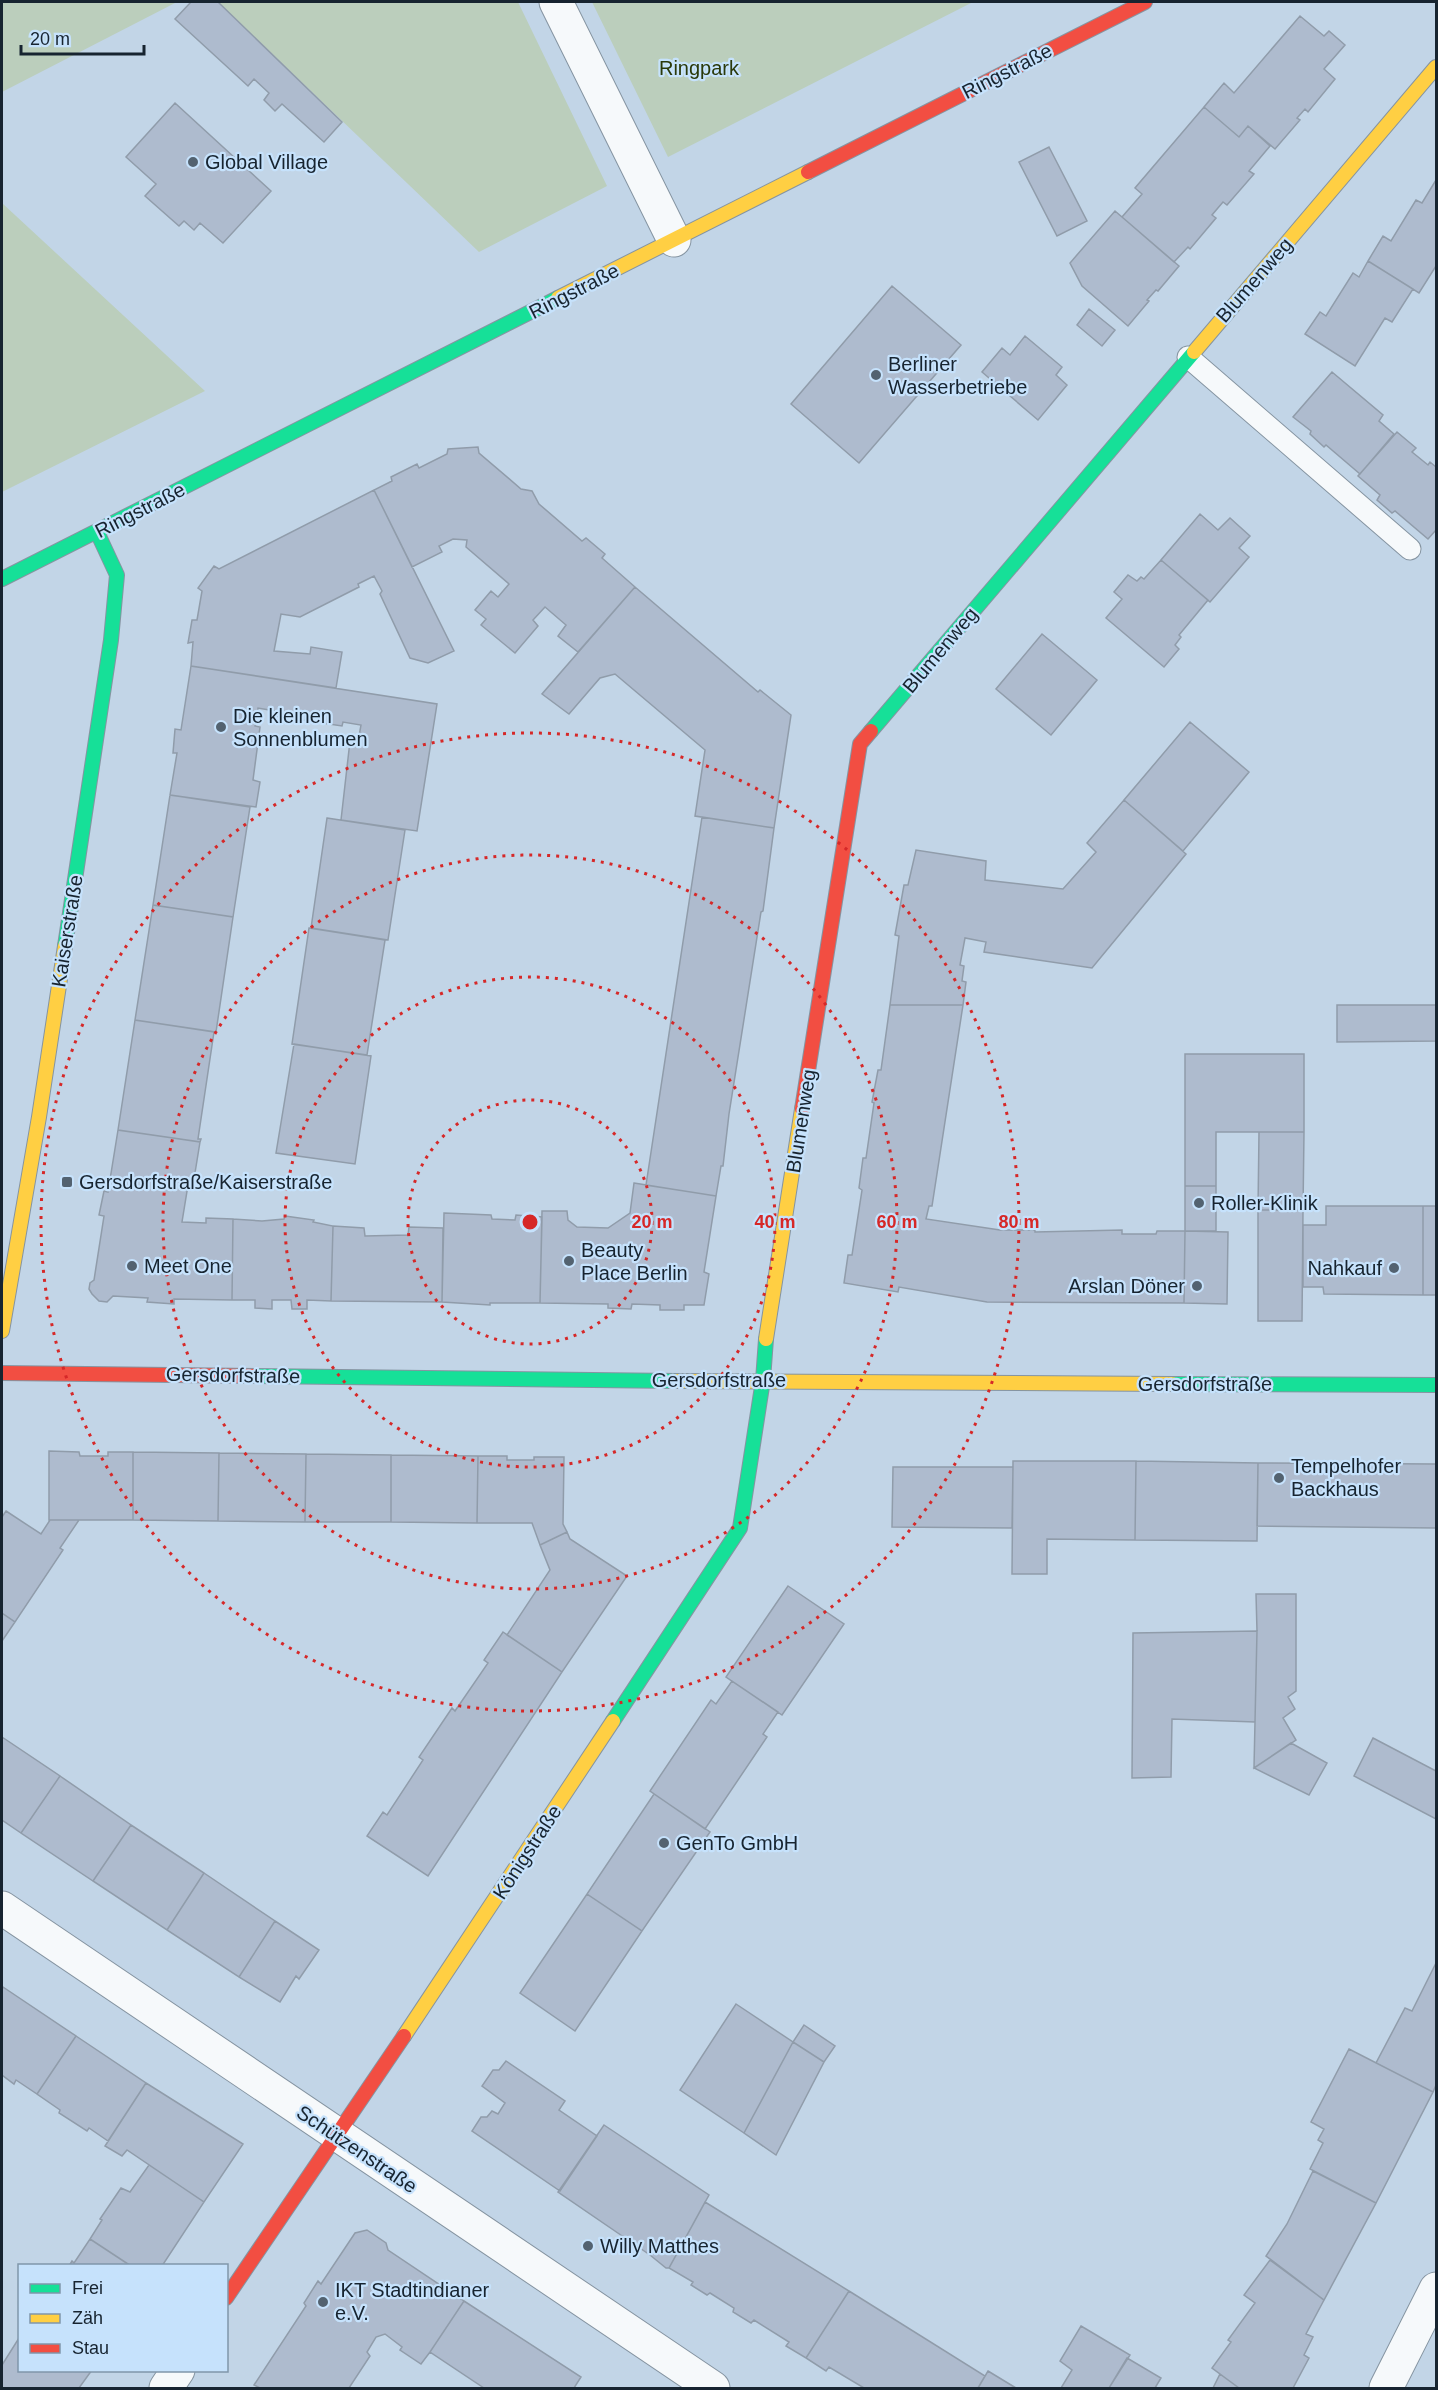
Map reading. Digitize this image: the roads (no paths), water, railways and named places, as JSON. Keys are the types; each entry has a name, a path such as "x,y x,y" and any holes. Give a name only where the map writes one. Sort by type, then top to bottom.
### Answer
{"street":[{"path":"556,2 674,240"},
{"name":"Ringstraße","path":"2,579 1145,2"},
{"name":"Blumenweg","path":"763,1380 765,1345 860,744 1437,67"},
{"name":"Kaiserstraße","path":"2,1331 36,1138 111,640 117,575 98,532"},
{"name":"Gersdorfstraße","path":"2,1373 1437,1385"},
{"name":"Königstraße","path":"228,2295 471,1937 740,1528 763,1380"},
{"name":"Schützenstraße","path":"2,1908 335,2135 713,2388"},
{"path":"1386,2388 1432,2310"},
{"path":"166,2388 177,2372"}],"lane":[{"path":"1188,357 1410,549"}],"place":[{"name":"Global Village","path":"193,162"},
{"name":"Berliner Wasserbetriebe","path":"876,375"},
{"name":"Die kleinen Sonnenblumen","path":"221,727"},
{"name":"Gersdorfstraße/Kaiserstraße","path":"67,1182"},
{"name":"Roller-Klinik","path":"1199,1203"},
{"name":"Beauty Place Berlin","path":"569,1261"},
{"name":"Meet One","path":"132,1266"},
{"name":"Nahkauf","path":"1394,1268"},
{"name":"Arslan Döner","path":"1197,1286"},
{"name":"Tempelhofer Backhaus","path":"1279,1478"},
{"name":"GenTo GmbH","path":"664,1843"},
{"name":"Willy Matthes","path":"588,2246"},
{"name":"IKT Stadtindianer e.V.","path":"323,2302"}],"park label":[{"name":"Ringpark","path":"699,68"}]}
